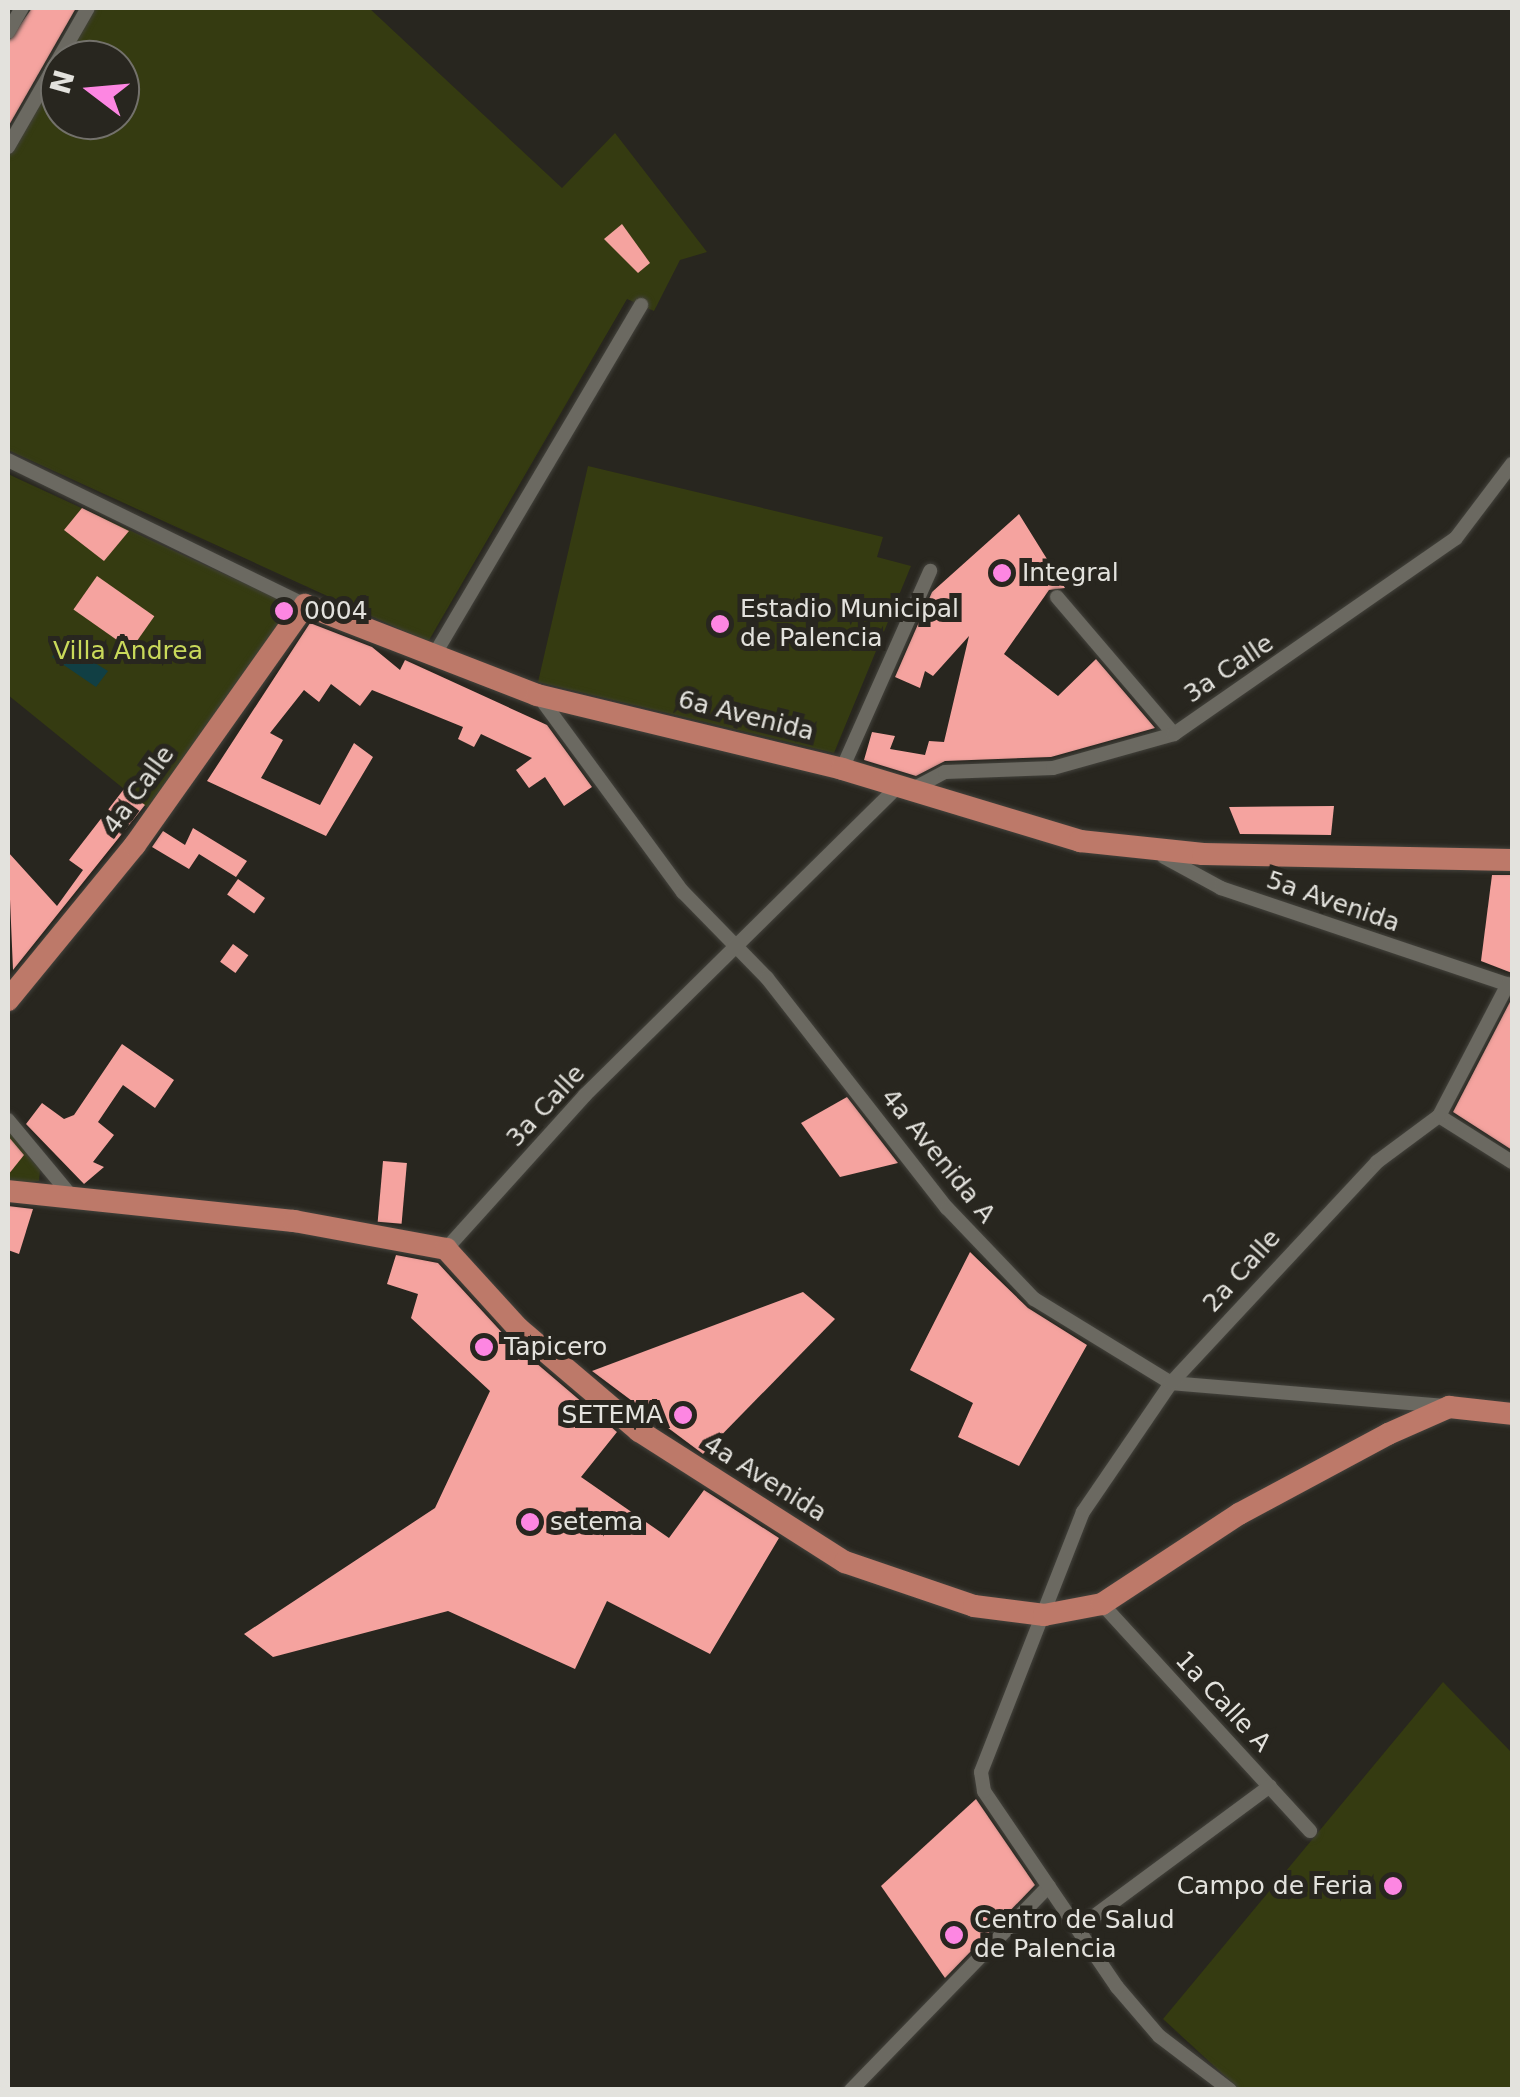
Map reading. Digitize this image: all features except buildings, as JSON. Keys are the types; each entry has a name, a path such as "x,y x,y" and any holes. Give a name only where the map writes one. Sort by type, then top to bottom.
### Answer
{"main road":[{"name":"6a Avenida","path":"305,605 537,695 842,769 1024,828 1144,850 1512,860"},
{"name":"4a Calle","path":"8,1000 134,845 305,605"},
{"path":"8,1191 446,1249"},
{"name":"4a Avenida","path":"446,1249 518,1328 639,1432 845,1562 974,1606 1044,1615 1102,1604 1240,1514 1449,1407"},
{"path":"1449,1407 1512,1414"}],"street":[{"path":"8,32 22,8"},
{"path":"8,147 88,8"},
{"path":"432,657 640,305"},
{"name":"6a Avenida","path":"8,460 305,605"},
{"name":"3a Calle","path":"446,1249 585,1094 904,789 944,772 1053,768 1174,734 1456,538 1512,464"},
{"path":"842,769 930,571"},
{"path":"1057,597 1174,734"},
{"name":"4a Avenida A","path":"537,695 683,892 737,947 998,1265 1074,1328 1171,1384 1449,1407"},
{"name":"5a Avenida","path":"1144,850 1221,888 1510,985"},
{"name":"2a Calle","path":"1049,1886 984,1791 987,1749 1083,1512 1171,1384 1322,1217 1438,1116 1510,985"},
{"path":"1438,1116 1512,1162"},
{"path":"8,1120 72,1197"},
{"name":"1a Calle A","path":"1102,1604 1310,1831"},
{"path":"1080,1926 1270,1786"},
{"path":"850,2090 1049,1886 1159,2036 1230,2090"}],"green space":[{"path":"92,8 369,8 562,188 615,133 707,252 680,260 654,311 627,299 428,642 8,450 8,153 40,97 40,140 140,140 140,40 73,40"},
{"name":"Estadio Municipal de Palencia","path":"588,466 883,537 877,557 911,566 834,753 538,682"},
{"name":"Villa Andrea","path":"8,474 276,598 280,629 150,810 8,695"},
{"path":"8,1130 41,1159 39,1181 8,1184"},
{"name":"Campo de Feria","path":"1443,1682 1512,1753 1512,2089 1239,2089 1163,2019"}],"water":[{"path":"61,642 108,671 96,687 52,657"}],"place":[{"name":"Integral","path":"1002,573"},
{"name":"0004","path":"284,611"},
{"name":"Estadio Municipal de Palencia","path":"720,624"},
{"name":"Tapicero","path":"484,1347"},
{"name":"SETEMA","path":"683,1415"},
{"name":"setema","path":"530,1522"},
{"name":"Campo de Feria","path":"1393,1886"},
{"name":"Centro de Salud de Palencia","path":"954,1935"}]}
